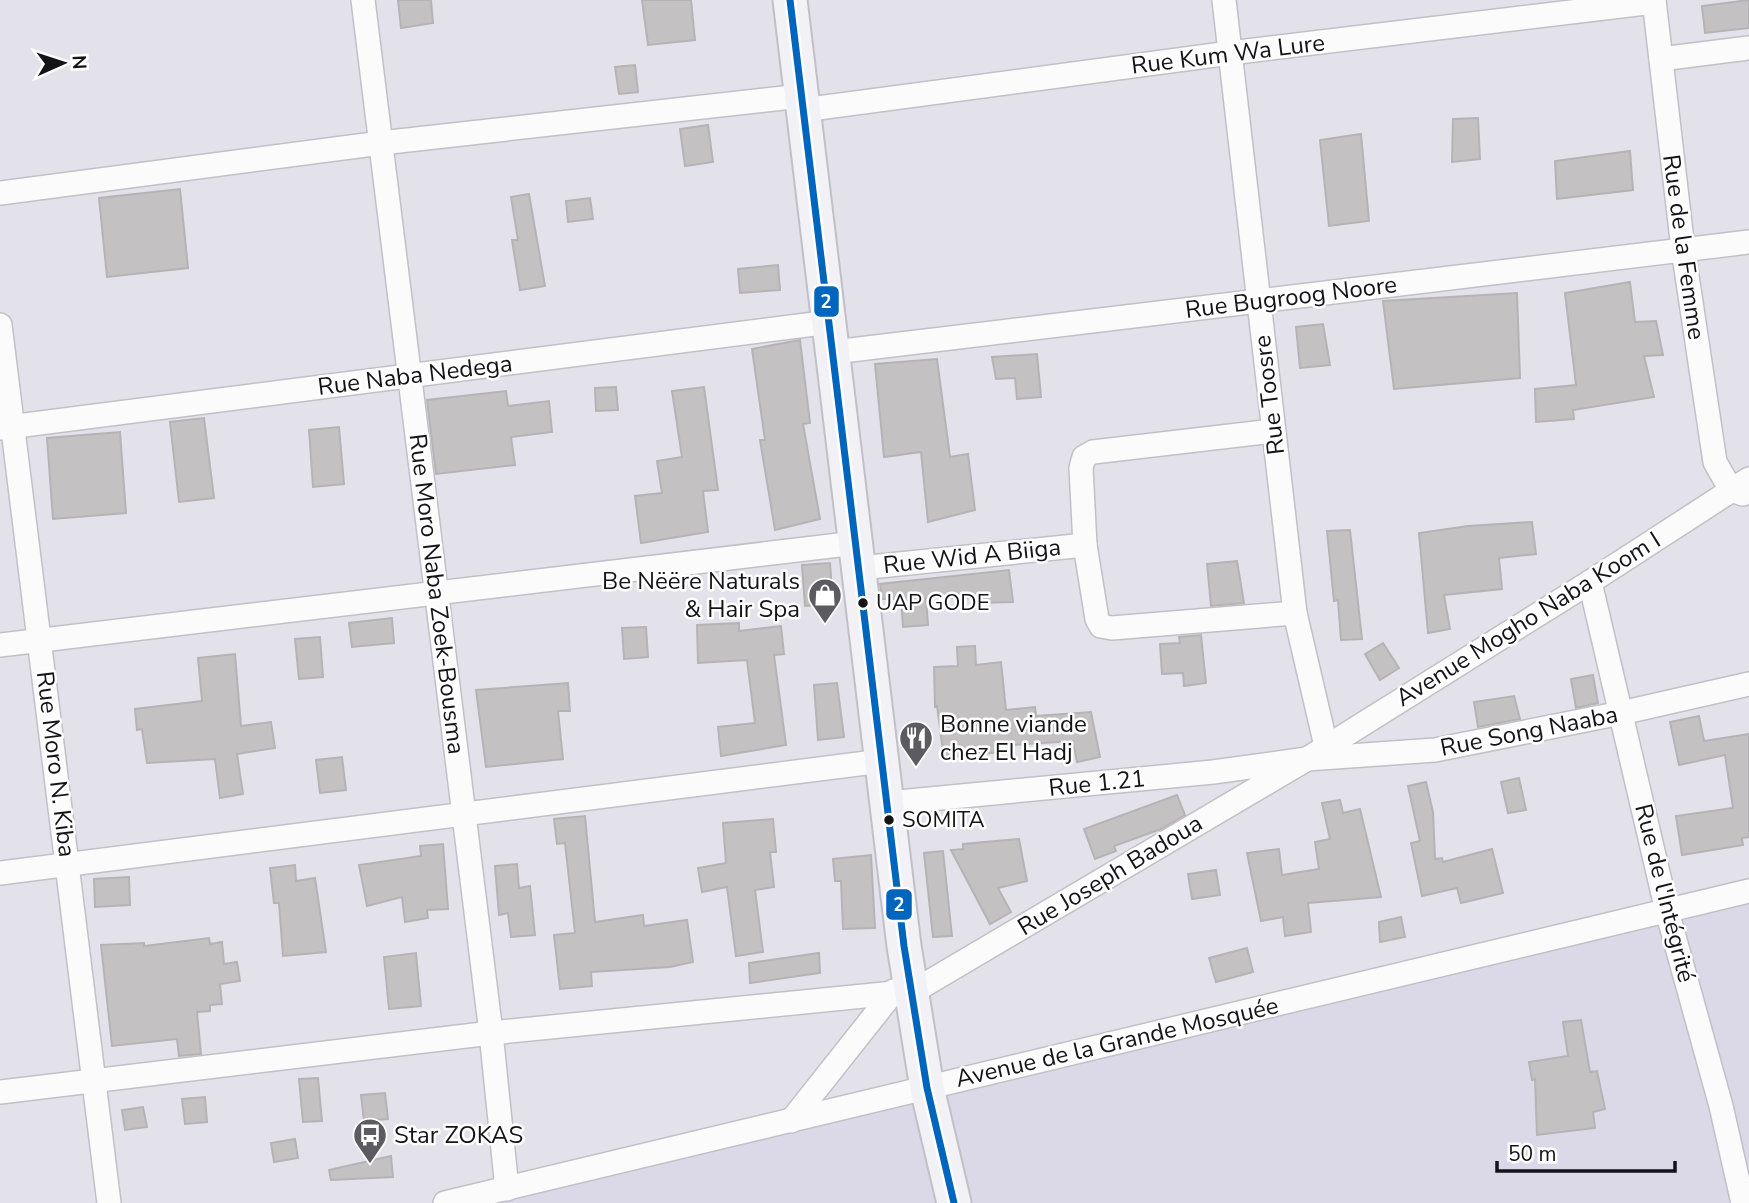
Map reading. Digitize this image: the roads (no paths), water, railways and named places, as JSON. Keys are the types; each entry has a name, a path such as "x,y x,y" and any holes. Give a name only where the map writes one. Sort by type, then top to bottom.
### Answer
{"main road":[{"path":"790,0 888,803 904,946 904,991 954,1203"}],"street":[{"name":"Rue Moro Naba Zoek-Bousma","path":"363,0 491,1034 519,1192"},
{"name":"Rue Toosre","path":"1223,0 1273,431 1316,753"},
{"name":"Rue Kum Wa Lure","path":"0,193 381,144 802,103 1654,1"},
{"name":"Rue de la Femme","path":"1654,1 1683,249 1715,463 1743,488"},
{"path":"1661,59 1749,48"},
{"name":"Rue Bugroog Noore","path":"832,337 1258,301 1749,242"},
{"name":"Rue Moro N. Kiba","path":"0,325 6,427 40,640 109,1203"},
{"name":"Rue Naba Nedega","path":"6,427 410,376 832,337"},
{"path":"1273,431 1093,452 1084,457 1081,468 1085,545 1097,619 1101,626 1112,628 1296,612"},
{"name":"Avenue Mogho Naba Koom I","path":"1316,753 1743,488"},
{"name":"Rue Wid A Biiga","path":"0,645 437,593 858,555 1085,545"},
{"name":"Rue de l'Intégrité","path":"1590,582 1667,911 1721,1106 1743,1203"},
{"name":"Rue Song Naaba","path":"1316,753 1435,750 1622,713 1749,684"},
{"name":"Rue 1.21","path":"888,803 1213,772 1316,753"},
{"name":"Rue Joseph Badoua","path":"904,991 1316,753"},
{"path":"0,873 882,761"},
{"name":"Avenue de la Grande Mosquée","path":"445,1203 519,1192 792,1121 1749,891"},
{"path":"0,1092 491,1034 904,991"},
{"path":"792,1121 904,991"}],"place":[{"name":"UAP GODE","path":"863,603"},
{"name":"Be Nëëre Naturals & Hair Spa","path":"825,625"},
{"name":"Bonne viande chez El Hadj","path":"916,768"},
{"name":"SOMITA","path":"889,820"},
{"name":"Star ZOKAS","path":"370,1165"}]}
